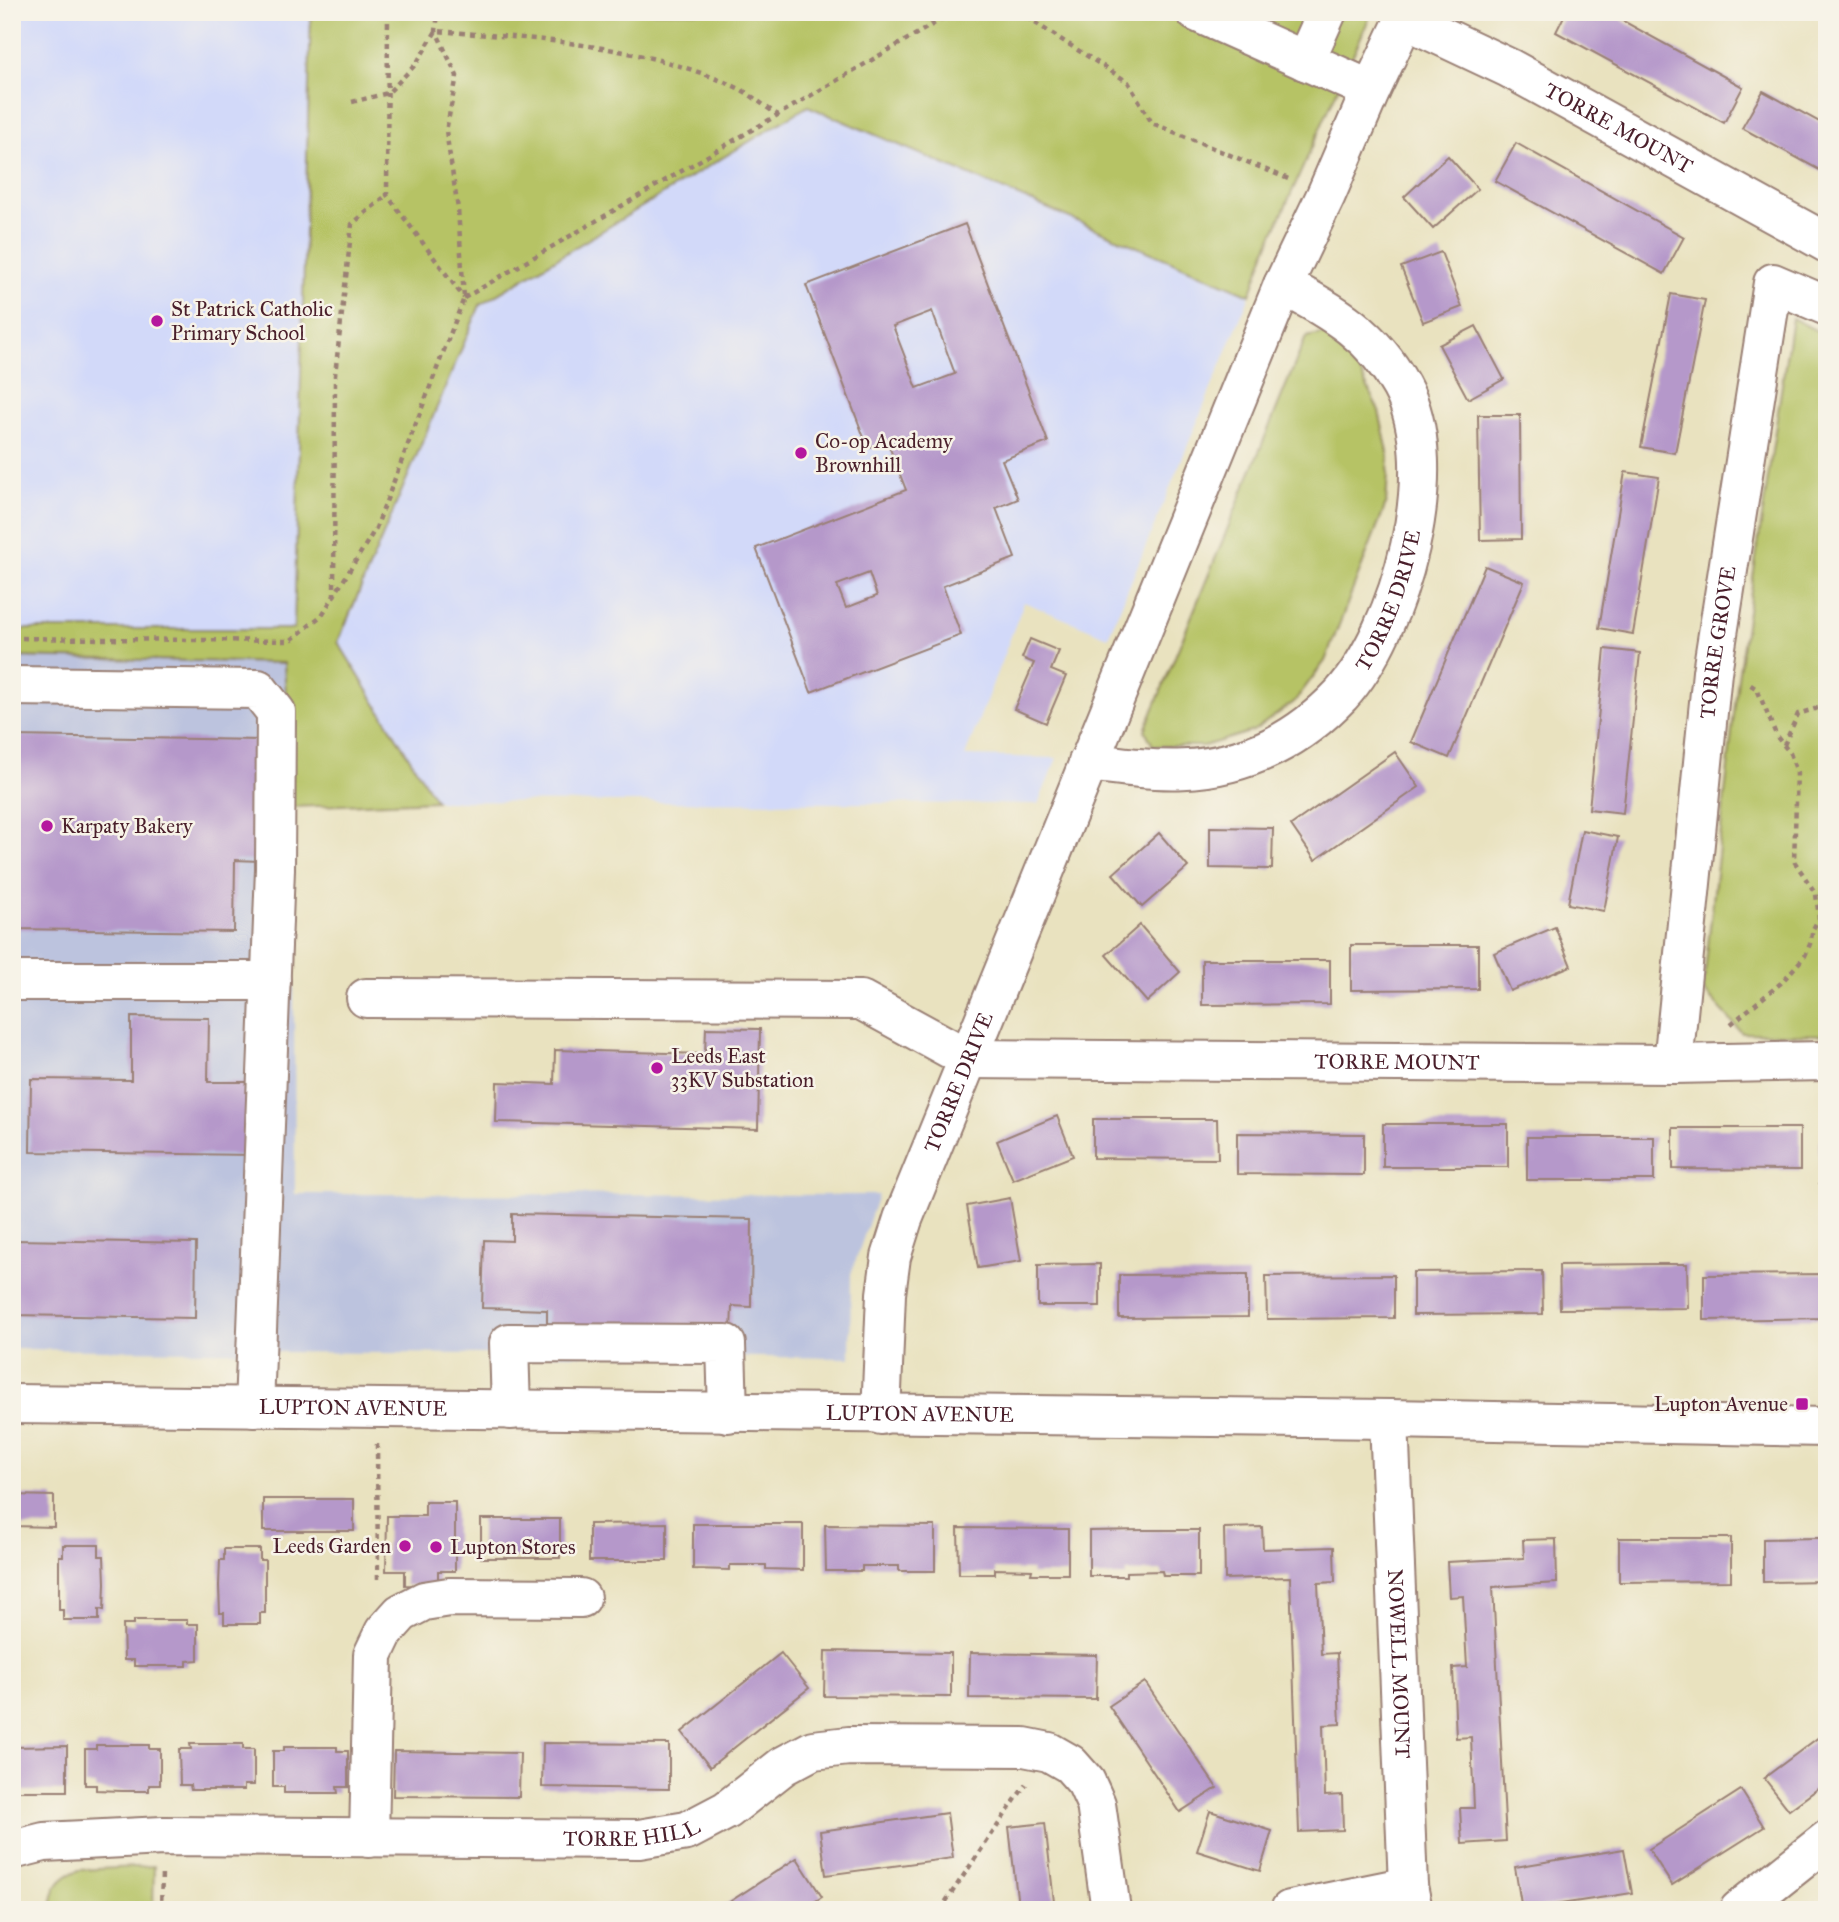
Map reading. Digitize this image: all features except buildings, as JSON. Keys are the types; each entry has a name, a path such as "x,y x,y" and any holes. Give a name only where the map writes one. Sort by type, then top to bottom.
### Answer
{"street":[{"path":"1196,12 1371,90"},
{"path":"1305,61 1327,12"},
{"name":"TORRE DRIVE","path":"881,1415 886,1294 891,1257 903,1219 1283,285 1407,16"},
{"name":"TORRE MOUNT","path":"1407,16 1509,68 1827,243"},
{"name":"TORRE GROVE","path":"1673,1064 1712,672 1773,284 1827,306"},
{"name":"TORRE DRIVE","path":"1088,762 1181,771 1224,765 1273,747 1308,727 1343,693 1377,640 1401,580 1417,518 1420,484 1418,435 1403,388 1376,347 1338,316 1283,285"},
{"path":"12,686 258,689 267,697 276,712 271,981 254,1407"},
{"path":"12,981 271,981"},
{"path":"366,998 861,1000 969,1059"},
{"name":"TORRE MOUNT","path":"969,1059 1673,1064 1827,1061"},
{"path":"511,1410 509,1343 726,1344 728,1413"},
{"name":"LUPTON AVENUE","path":"12,1404 1389,1419 1827,1427"},
{"name":"NOWELL MOUNT","path":"1389,1419 1410,1898"},
{"path":"369,1838 373,1655 384,1632 401,1613 424,1601 449,1597 581,1598"},
{"name":"TORRE HILL","path":"12,1850 44,1842 163,1836 639,1839 687,1831 727,1810 783,1766 813,1751 849,1746 1024,1747 1049,1752 1070,1764 1086,1782 1096,1804 1111,1910"},
{"path":"1739,1910 1827,1840"},
{"path":"1290,1910 1410,1898"}],"path":[{"path":"388,12 387,195 464,298"},
{"path":"352,102 388,93 416,64 436,31 438,12"},
{"path":"464,298 954,12"},
{"path":"1018,12 1128,82 1152,123 1326,195"},
{"path":"436,31 572,41 649,56 740,89 778,116"},
{"path":"12,638 290,641 322,615 376,528 464,298 458,209 446,131 457,76 436,31"},
{"path":"334,597 335,375 352,224 387,195"},
{"path":"1712,672 1738,678 1757,689 1777,737 1790,753 1797,772 1794,860 1816,894 1819,918 1812,929 1811,944 1805,956 1781,983 1723,1030"},
{"path":"1784,745 1798,715 1824,706"},
{"path":"377,1452 378,1594 384,1632"},
{"path":"940,1910 1049,1752"}],"shaded area":[{"name":"St Patrick Catholic Primary School","path":"12,12 311,12 294,629 12,629"},
{"name":"Co-op Academy Brownhill","path":"808,106 1250,295 1108,637 1024,602 965,756 1057,758 1038,804 436,801 338,643 480,305"},
{"path":"12,657 284,663 293,807 295,1194 878,1195 851,1274 850,1358 12,1349"}],"green space":[{"path":"311,12 1372,12 1266,250 1250,295 808,106 480,305 338,642 436,801 293,807 284,663 12,657 12,629 294,629"},
{"path":"1792,318 1827,336 1827,1035 1742,1033 1703,990 1738,678"},
{"path":"1327,333 1358,368 1379,411 1389,457 1386,504 1325,661 1294,702 1253,731 1204,746 1153,746 1145,730 1306,337"},
{"path":"154,1866 153,1910 52,1910 55,1890 61,1880 72,1873 79,1870"}],"place":[{"name":"St Patrick Catholic Primary School","path":"157,321"},
{"name":"Co-op Academy Brownhill","path":"801,453"},
{"name":"Karpaty Bakery","path":"47,826"},
{"name":"Leeds East 33KV Substation","path":"657,1068"},
{"name":"Lupton Avenue","path":"1802,1404"},
{"name":"Leeds Garden","path":"405,1546"},
{"name":"Lupton Stores","path":"436,1547"}]}
